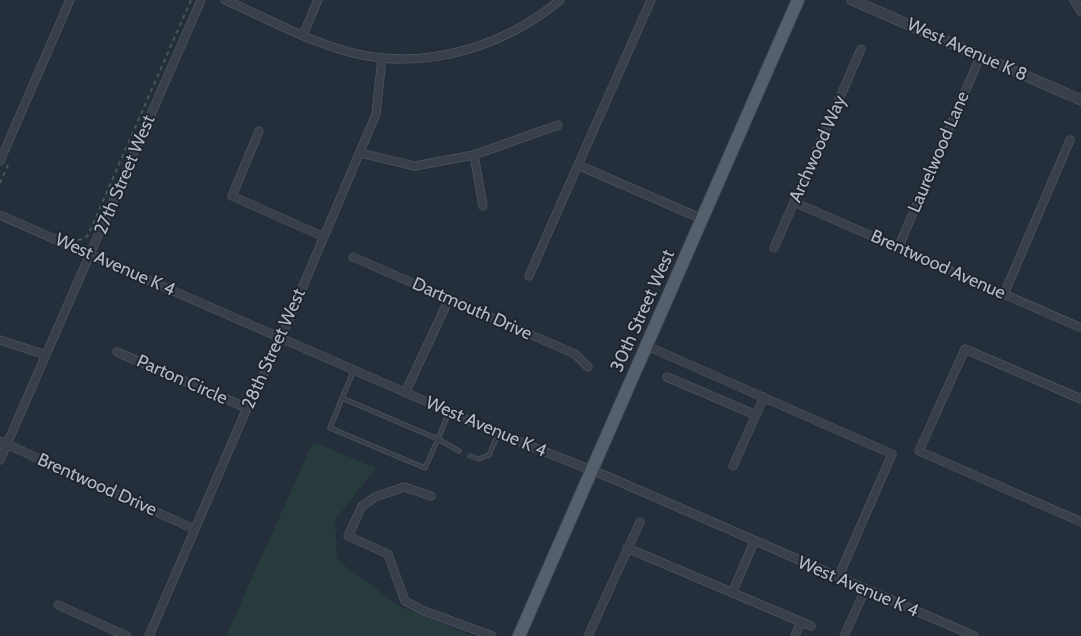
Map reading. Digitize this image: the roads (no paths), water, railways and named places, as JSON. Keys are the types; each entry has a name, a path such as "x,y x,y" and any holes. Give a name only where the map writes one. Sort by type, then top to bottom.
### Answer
{"main road":[{"name":"30th Street West","path":"519,636 798,0"}],"street":[{"path":"0,161 70,0"},
{"name":"27th Street West","path":"0,460 4,443 91,254 200,0"},
{"path":"225,0 303,35 352,52 382,58 409,59 452,54 494,40 539,18 560,0"},
{"path":"303,35 318,0"},
{"path":"529,276 651,0"},
{"name":"West Avenue K 8","path":"852,0 1081,100"},
{"path":"1074,0 1081,12"},
{"name":"Archwood Way","path":"774,248 861,49"},
{"name":"Laurelwood Lane","path":"898,248 980,57"},
{"name":"28th Street West","path":"149,636 247,408 281,338 376,114 382,58"},
{"path":"360,152 415,166 474,155 558,125"},
{"path":"259,131 232,196 324,237"},
{"path":"1004,294 1070,140"},
{"path":"474,155 483,206"},
{"path":"578,165 702,219"},
{"name":"Brentwood Avenue","path":"794,202 1081,328"},
{"name":"West Avenue K 4","path":"0,215 405,393 591,471 969,635"},
{"name":"Dartmouth Drive","path":"352,257 575,354 588,367"},
{"path":"405,393 449,299"},
{"path":"0,340 46,355"},
{"path":"647,346 892,454 838,578"},
{"path":"1081,399 965,349 919,452 1081,522"},
{"name":"Parton Circle","path":"117,352 247,408"},
{"path":"667,377 756,415"},
{"path":"733,466 764,397"},
{"name":"Brentwood Drive","path":"4,443 194,529"},
{"path":"431,496 404,487 375,497 362,506 348,536 388,554 405,601 424,611 492,636"},
{"path":"590,636 640,522"},
{"path":"732,593 754,542"},
{"path":"627,548 811,626"},
{"path":"844,636 865,590"},
{"path":"58,605 127,636"},
{"path":"795,636 801,622"}],"lane":[{"path":"354,370 330,428 425,468 449,412"},
{"path":"342,398 438,439 459,451"},
{"path":"470,456 479,459 489,455 498,433"}]}
